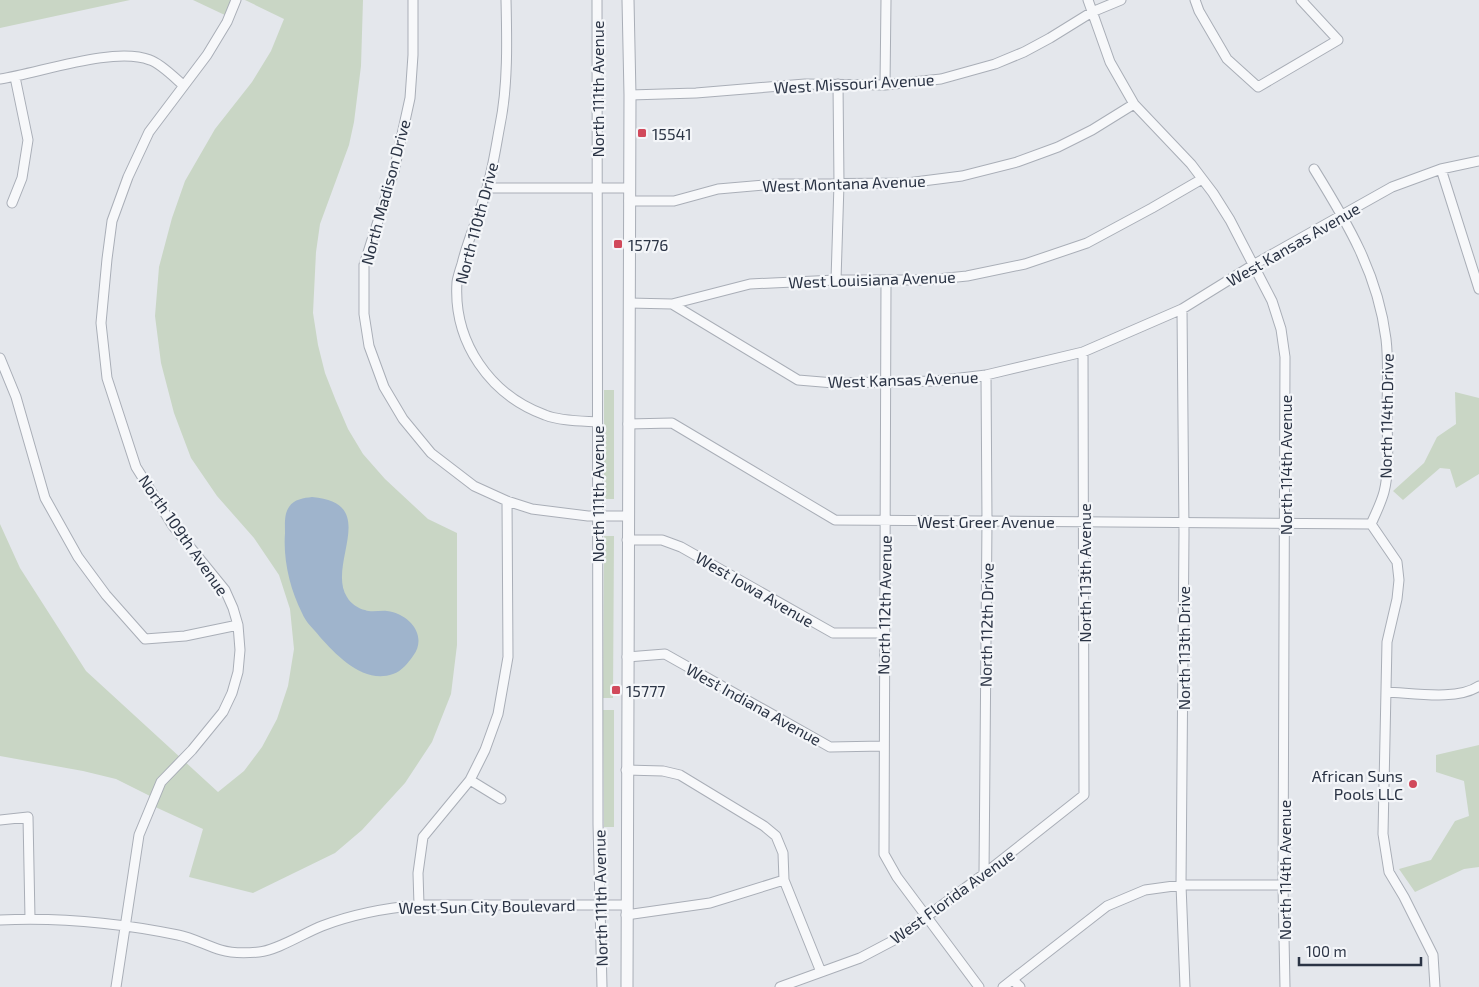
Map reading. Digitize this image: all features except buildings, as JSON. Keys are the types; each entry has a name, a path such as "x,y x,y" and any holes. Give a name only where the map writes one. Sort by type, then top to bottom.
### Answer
{"street":[{"name":"North 109th Avenue","path":"116,987 139,835 161,782 192,750 223,712 238,672 240,650 238,625 225,590 173,526 136,467 107,378 101,323 107,259 112,221 128,177 149,132 207,56 227,22 236,0"},
{"name":"North Madison Drive","path":"413,0 413,55 410,98 394,171 364,265 364,314 368,346 384,387 402,419 431,453 474,486 532,510 558,514 628,516"},
{"name":"North 110th Drive","path":"506,0 507,35 502,115 487,188 464,254 457,282 459,312 468,345 476,362 490,380 509,397 546,416 598,422"},
{"name":"North 111th Avenue","path":"597,0 598,824 602,987"},
{"name":"North 111th Avenue","path":"626,987 630,95 628,0"},
{"path":"886,0 886,85"},
{"name":"North 114th Avenue","path":"1088,0 1110,62 1134,104 1185,158 1222,206 1272,301 1284,344 1285,987"},
{"name":"West Missouri Avenue","path":"630,95 678,94 783,85 886,85 941,79 995,64 1024,52 1092,12 1120,0"},
{"path":"1195,0 1199,11 1227,58 1258,87 1338,40 1301,0"},
{"path":"0,79 92,59 124,55 151,60 184,85"},
{"path":"12,203 22,178 28,140 15,77"},
{"path":"836,280 839,184 838,84"},
{"name":"West Montana Avenue","path":"629,201 674,201 718,190 776,184 923,182 990,170 1040,154 1072,140 1134,104"},
{"name":"West Kansas Avenue","path":"629,303 672,304 798,380 834,383 935,381 986,375 1083,352 1182,309 1253,265 1392,187 1441,169 1479,161"},
{"name":"North 114th Drive","path":"1314,169 1343,216 1364,256 1380,307 1386,341 1386,478 1379,505 1371,524"},
{"path":"1441,169 1479,289"},
{"name":"West Louisiana Avenue","path":"672,304 750,284 836,280 928,280 957,277 1025,264 1087,242 1152,208 1202,178"},
{"path":"487,188 629,188"},
{"name":"North 112th Avenue","path":"886,280 884,854 894,873 926,918 979,987"},
{"name":"North 113th Drive","path":"1182,309 1184,522 1181,885 1185,987"},
{"name":"North 113th Avenue","path":"1083,352 1084,795"},
{"path":"0,358 16,398 45,498 78,557 106,595 144,639 185,636 238,625"},
{"name":"North 112th Drive","path":"984,874 987,521 986,375"},
{"name":"West Greer Avenue","path":"628,424 672,423 835,520 885,522 1084,521 1371,524"},
{"path":"419,905 418,873 423,837 470,780 485,750 498,714 508,657 507,501"},
{"path":"1371,524 1397,562 1399,580 1397,599 1387,642 1383,834 1390,872 1433,955 1435,987"},
{"name":"West Iowa Avenue","path":"627,540 662,540 681,547 833,634 884,633"},
{"name":"West Indiana Avenue","path":"627,657 665,654 830,747 883,746"},
{"path":"1387,692 1449,695 1465,693 1479,686"},
{"path":"626,770 663,771 680,775 764,826 776,836 783,853 784,880 821,972"},
{"path":"470,780 501,799"},
{"name":"West Florida Avenue","path":"780,987 867,955 898,938 984,874 1084,795"},
{"path":"0,820 28,817 30,918"},
{"name":"West Sun City Boulevard","path":"0,920 30,918 125,926 181,936 224,951 260,952 323,926 389,908 419,905 600,905 626,910 710,903 784,880"},
{"path":"1003,987 1107,906 1145,890 1181,885 1284,885"},
{"path":"1014,980 1020,987"}],"green space":[{"path":"0,0 130,0 0,28"},
{"path":"193,0 236,0 229,17"},
{"path":"245,0 363,0 361,66 354,122 349,145 320,224 316,252 313,313 318,345 325,373 336,401 348,429 363,454 385,479 428,519 457,533 457,645 451,694 432,742 405,783 362,830 335,853 253,893 189,877 203,829 151,805 154,798 116,779 0,756 0,524 20,568 86,671 218,792 244,771 262,747 277,719 288,686 294,649 290,609 279,575 254,538 217,496 191,458 174,413 161,363 155,316 159,267 172,218 185,181 215,129 252,82 271,51 284,19"},
{"path":"604,390 614,390 614,499 604,499"},
{"path":"1455,392 1479,398 1479,474 1456,488 1450,469 1440,468 1403,500 1393,491 1424,463 1437,437 1456,424"},
{"path":"604,536 614,536 613,698 603,698"},
{"path":"603,710 614,710 614,827 604,827"},
{"path":"1479,745 1479,867 1464,869 1415,892 1399,869 1431,860 1455,821 1469,816 1464,781 1436,772 1436,755"}],"water":[{"path":"312,497 333,502 344,511 348,523 348,537 342,583 348,599 363,609 387,611 403,616 414,627 418,641 417,648 407,664 396,673 382,676 372,675 352,667 327,645 304,617 288,574 285,554 285,520 287,510 291,504 299,499"}],"place":[{"name":"15541","path":"642,133"},
{"name":"15776","path":"618,244"},
{"name":"15777","path":"616,690"},
{"name":"African Suns Pools LLC","path":"1413,784"}]}
